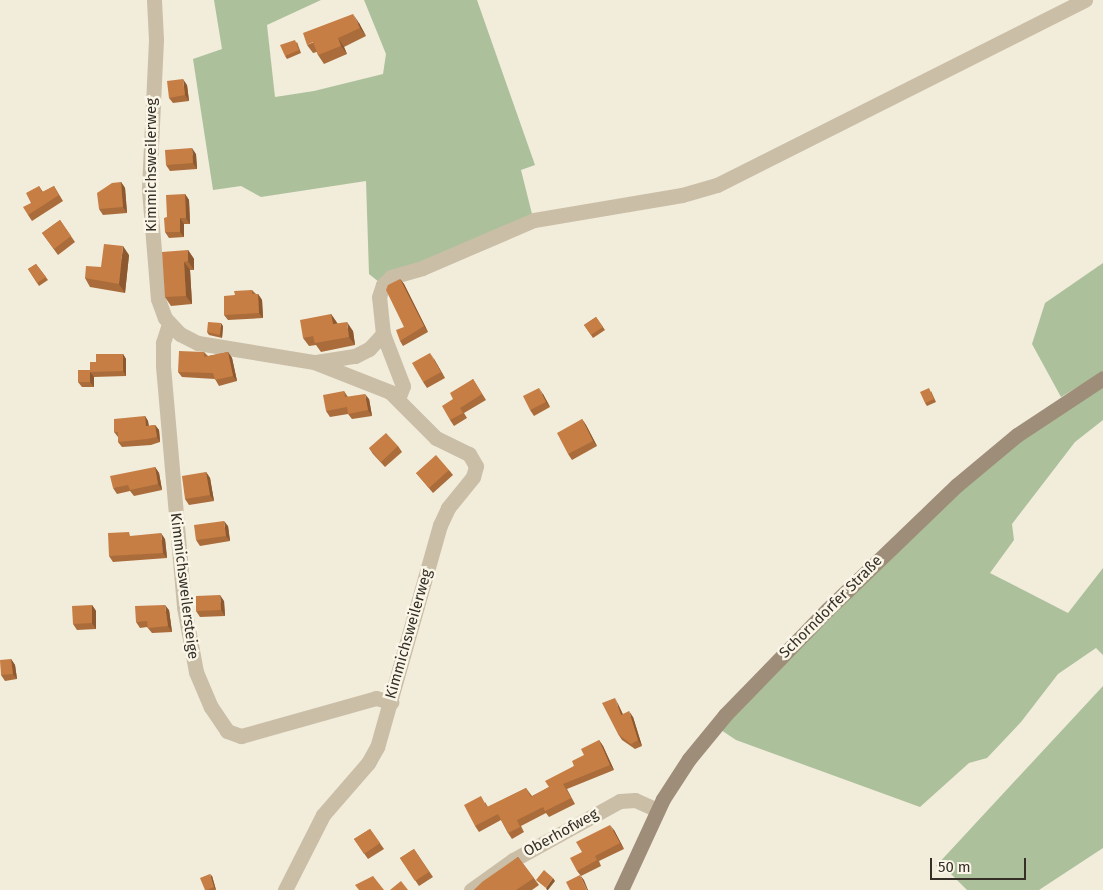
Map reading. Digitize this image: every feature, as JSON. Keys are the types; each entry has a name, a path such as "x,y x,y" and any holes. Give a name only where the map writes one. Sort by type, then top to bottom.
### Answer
{"main road":[{"name":"Schorndorfer Straße","path":"621,890 657,810 682,768 716,726 908,530 997,451 1044,416 1103,378"}],"street":[{"name":"Kimmichsweilerweg","path":"154,0 149,207 158,299 169,324 180,334 198,343 314,362 390,392 436,438 468,454 476,466 475,474 448,508 440,525 375,753 328,808 285,890"},
{"path":"398,399 403,386 383,334 379,297 383,285 392,277 440,261 534,220 682,196 717,185 1085,0"},
{"name":"Kimmichsweilersteige","path":"169,324 163,343 163,366 184,607 196,672 212,707 227,731 241,736 376,698 390,702"},
{"name":"Kimmichsweilerweg","path":"314,362 355,356 373,345 383,334"},
{"name":"Oberhofweg","path":"471,890 512,860 620,801 635,800 657,810"}],"green space":[{"path":"214,0 321,0 267,25 275,97 314,91 383,74 386,54 364,0 477,0 535,165 521,170 533,218 379,282 369,274 366,181 261,197 241,186 213,190 193,59 222,49"},
{"path":"1103,263 1103,372 1061,397 1032,344 1045,303"},
{"path":"1103,386 1103,420 1075,442 1012,524 1014,540 990,573 1068,613 1103,568 1103,655 1096,648 1058,674 1021,722 987,758 969,763 920,807 736,740 721,730 904,542 1004,453"},
{"path":"1103,686 1103,848 1039,890 967,890 949,872 936,866"}],"building":[{"path":"353,14 360,28 338,38 341,46 318,55 313,42 307,45 303,33"},
{"path":"295,40 299,50 285,56 280,45"},
{"path":"183,79 185,95 169,98 167,81"},
{"path":"192,148 193,163 166,165 165,150"},
{"path":"121,182 123,207 99,209 97,193 112,183"},
{"path":"39,186 42,192 54,186 59,195 28,215 23,207 31,203 26,193"},
{"path":"185,194 186,218 180,218 180,232 165,232 164,218 167,217 166,195"},
{"path":"60,220 71,236 54,249 42,233"},
{"path":"104,244 123,246 119,284 85,278 86,266 101,267"},
{"path":"188,250 188,261 184,262 186,296 165,297 162,252"},
{"path":"36,264 46,277 37,283 28,269"},
{"path":"400,279 424,326 400,341 396,330 404,327 386,290 388,285"},
{"path":"252,290 252,294 258,294 259,313 224,315 224,296 235,295 234,291"},
{"path":"331,314 333,324 347,322 349,337 315,343 313,336 303,338 300,320"},
{"path":"596,317 603,327 591,335 584,325"},
{"path":"208,322 221,323 220,335 207,332"},
{"path":"179,351 204,352 204,357 228,352 233,376 215,380 213,373 178,372"},
{"path":"430,353 441,372 423,382 412,363"},
{"path":"96,354 123,354 123,371 90,372 90,382 78,382 78,370 90,370 90,362 96,362"},
{"path":"473,379 482,394 460,408 463,413 450,420 442,406 453,399 450,393"},
{"path":"539,388 546,402 530,410 523,396"},
{"path":"929,388 934,399 925,403 920,392"},
{"path":"344,391 345,397 365,394 368,410 348,414 347,407 326,411 323,395"},
{"path":"145,416 146,426 155,425 157,437 118,442 118,432 114,432 114,419"},
{"path":"582,419 593,441 568,454 557,433"},
{"path":"386,433 398,446 381,462 369,448"},
{"path":"436,455 449,470 429,488 416,473"},
{"path":"155,467 158,484 130,490 128,485 113,488 110,476"},
{"path":"206,472 210,495 185,499 182,476"},
{"path":"224,521 226,536 196,540 194,525"},
{"path":"129,532 130,536 161,533 163,553 109,556 108,533"},
{"path":"220,595 221,610 196,611 196,596"},
{"path":"92,605 92,623 73,624 72,606"},
{"path":"165,605 168,626 148,628 147,621 136,622 135,606"},
{"path":"11,659 13,674 1,675 0,660"},
{"path":"615,698 621,715 629,711 638,740 631,744 618,734 602,703"},
{"path":"599,740 610,765 563,784 571,798 545,811 543,807 517,820 520,827 508,833 498,814 475,826 464,805 481,796 487,807 526,788 531,797 549,787 545,781 574,766 572,761 584,755 581,749"},
{"path":"610,825 620,843 595,856 597,860 577,871 570,858 582,852 576,842"},
{"path":"370,829 380,843 364,854 354,839"},
{"path":"414,849 429,872 415,881 400,858"},
{"path":"518,857 534,878 516,890 474,890 482,882"},
{"path":"544,870 553,878 546,888 536,880"},
{"path":"210,874 214,887 205,890 200,878"},
{"path":"580,875 587,890 570,890 566,882"},
{"path":"373,876 384,890 359,890 355,885"},
{"path":"401,881 408,890 390,890"}]}
